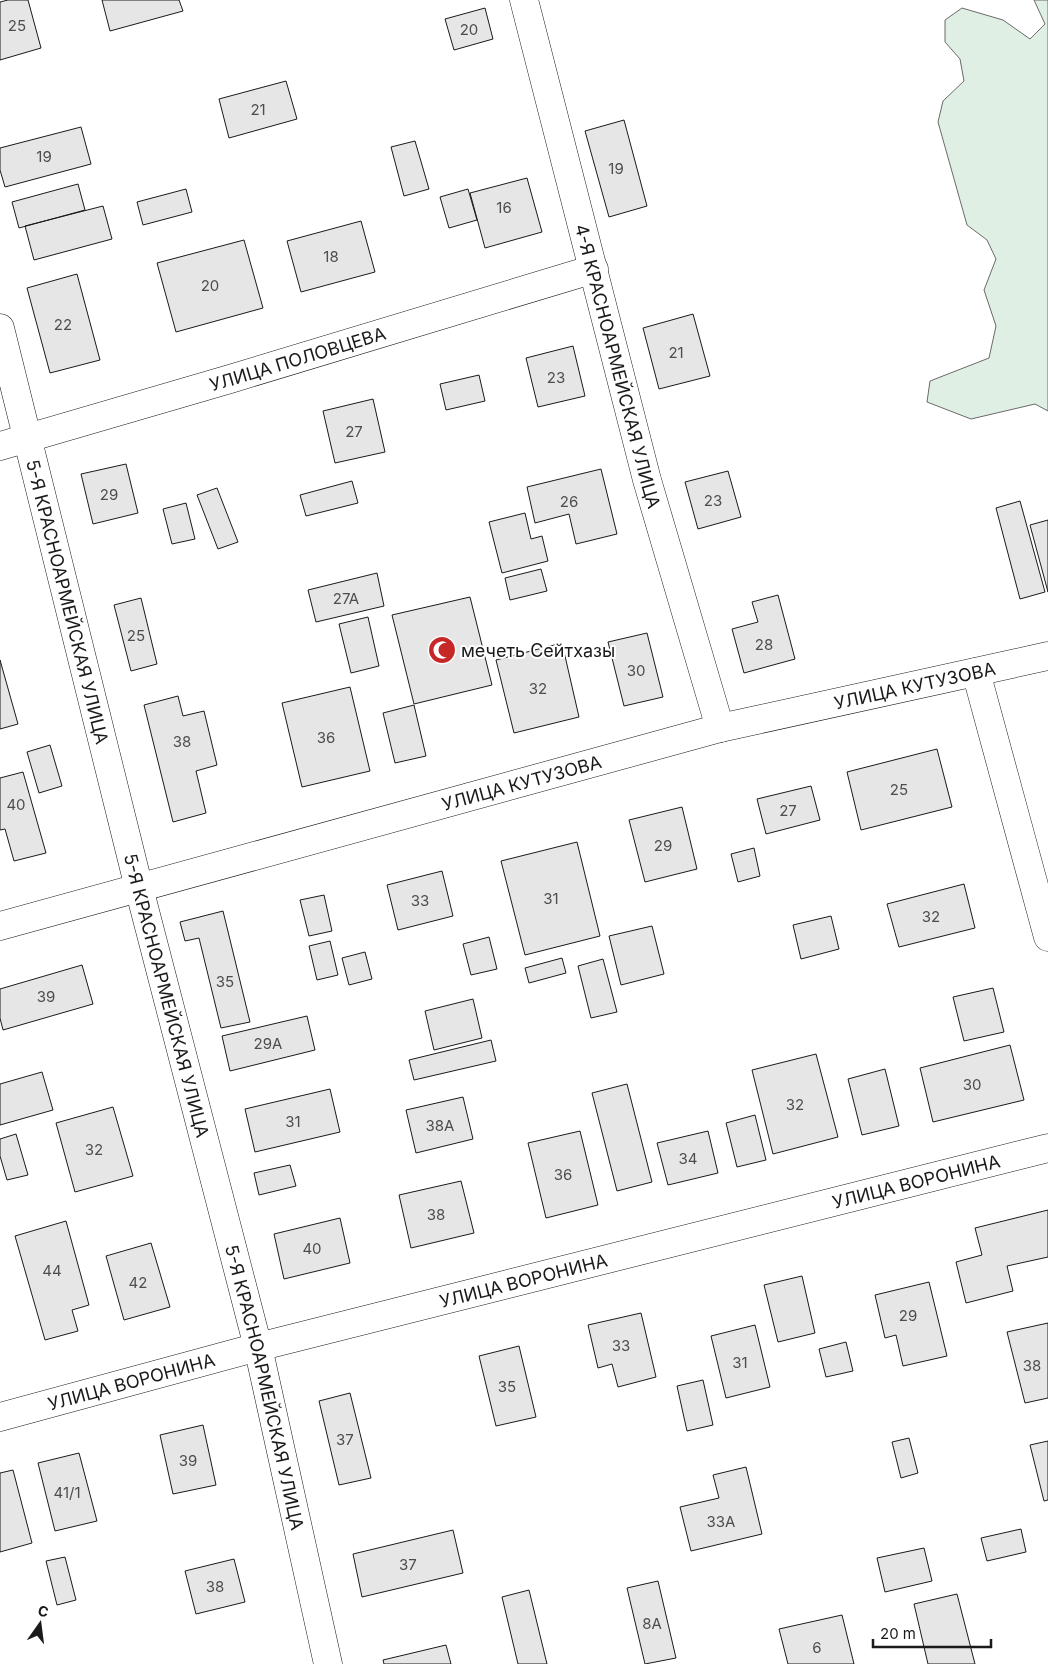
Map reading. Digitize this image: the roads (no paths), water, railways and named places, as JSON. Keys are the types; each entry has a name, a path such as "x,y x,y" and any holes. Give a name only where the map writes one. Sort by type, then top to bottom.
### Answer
{"street":[{"name":"4-Я КРАСНОАРМЕЙСКАЯ УЛИЦА","path":"524,0 647,480 720,728"},
{"name":"УЛИЦА ПОЛОВЦЕВА","path":"0,446 594,270"},
{"name":"5-Я КРАСНОАРМЕЙСКАЯ УЛИЦА","path":"0,328 139,888 258,1347 328,1664"},
{"name":"УЛИЦА КУТУЗОВА","path":"0,926 720,728 1048,656"},
{"path":"976,672 1048,937"},
{"name":"УЛИЦА ВОРОНИНА","path":"0,1417 258,1347 1048,1148"}],"place":[{"name":"мечеть Сейтхазы","path":"442,650"}]}
